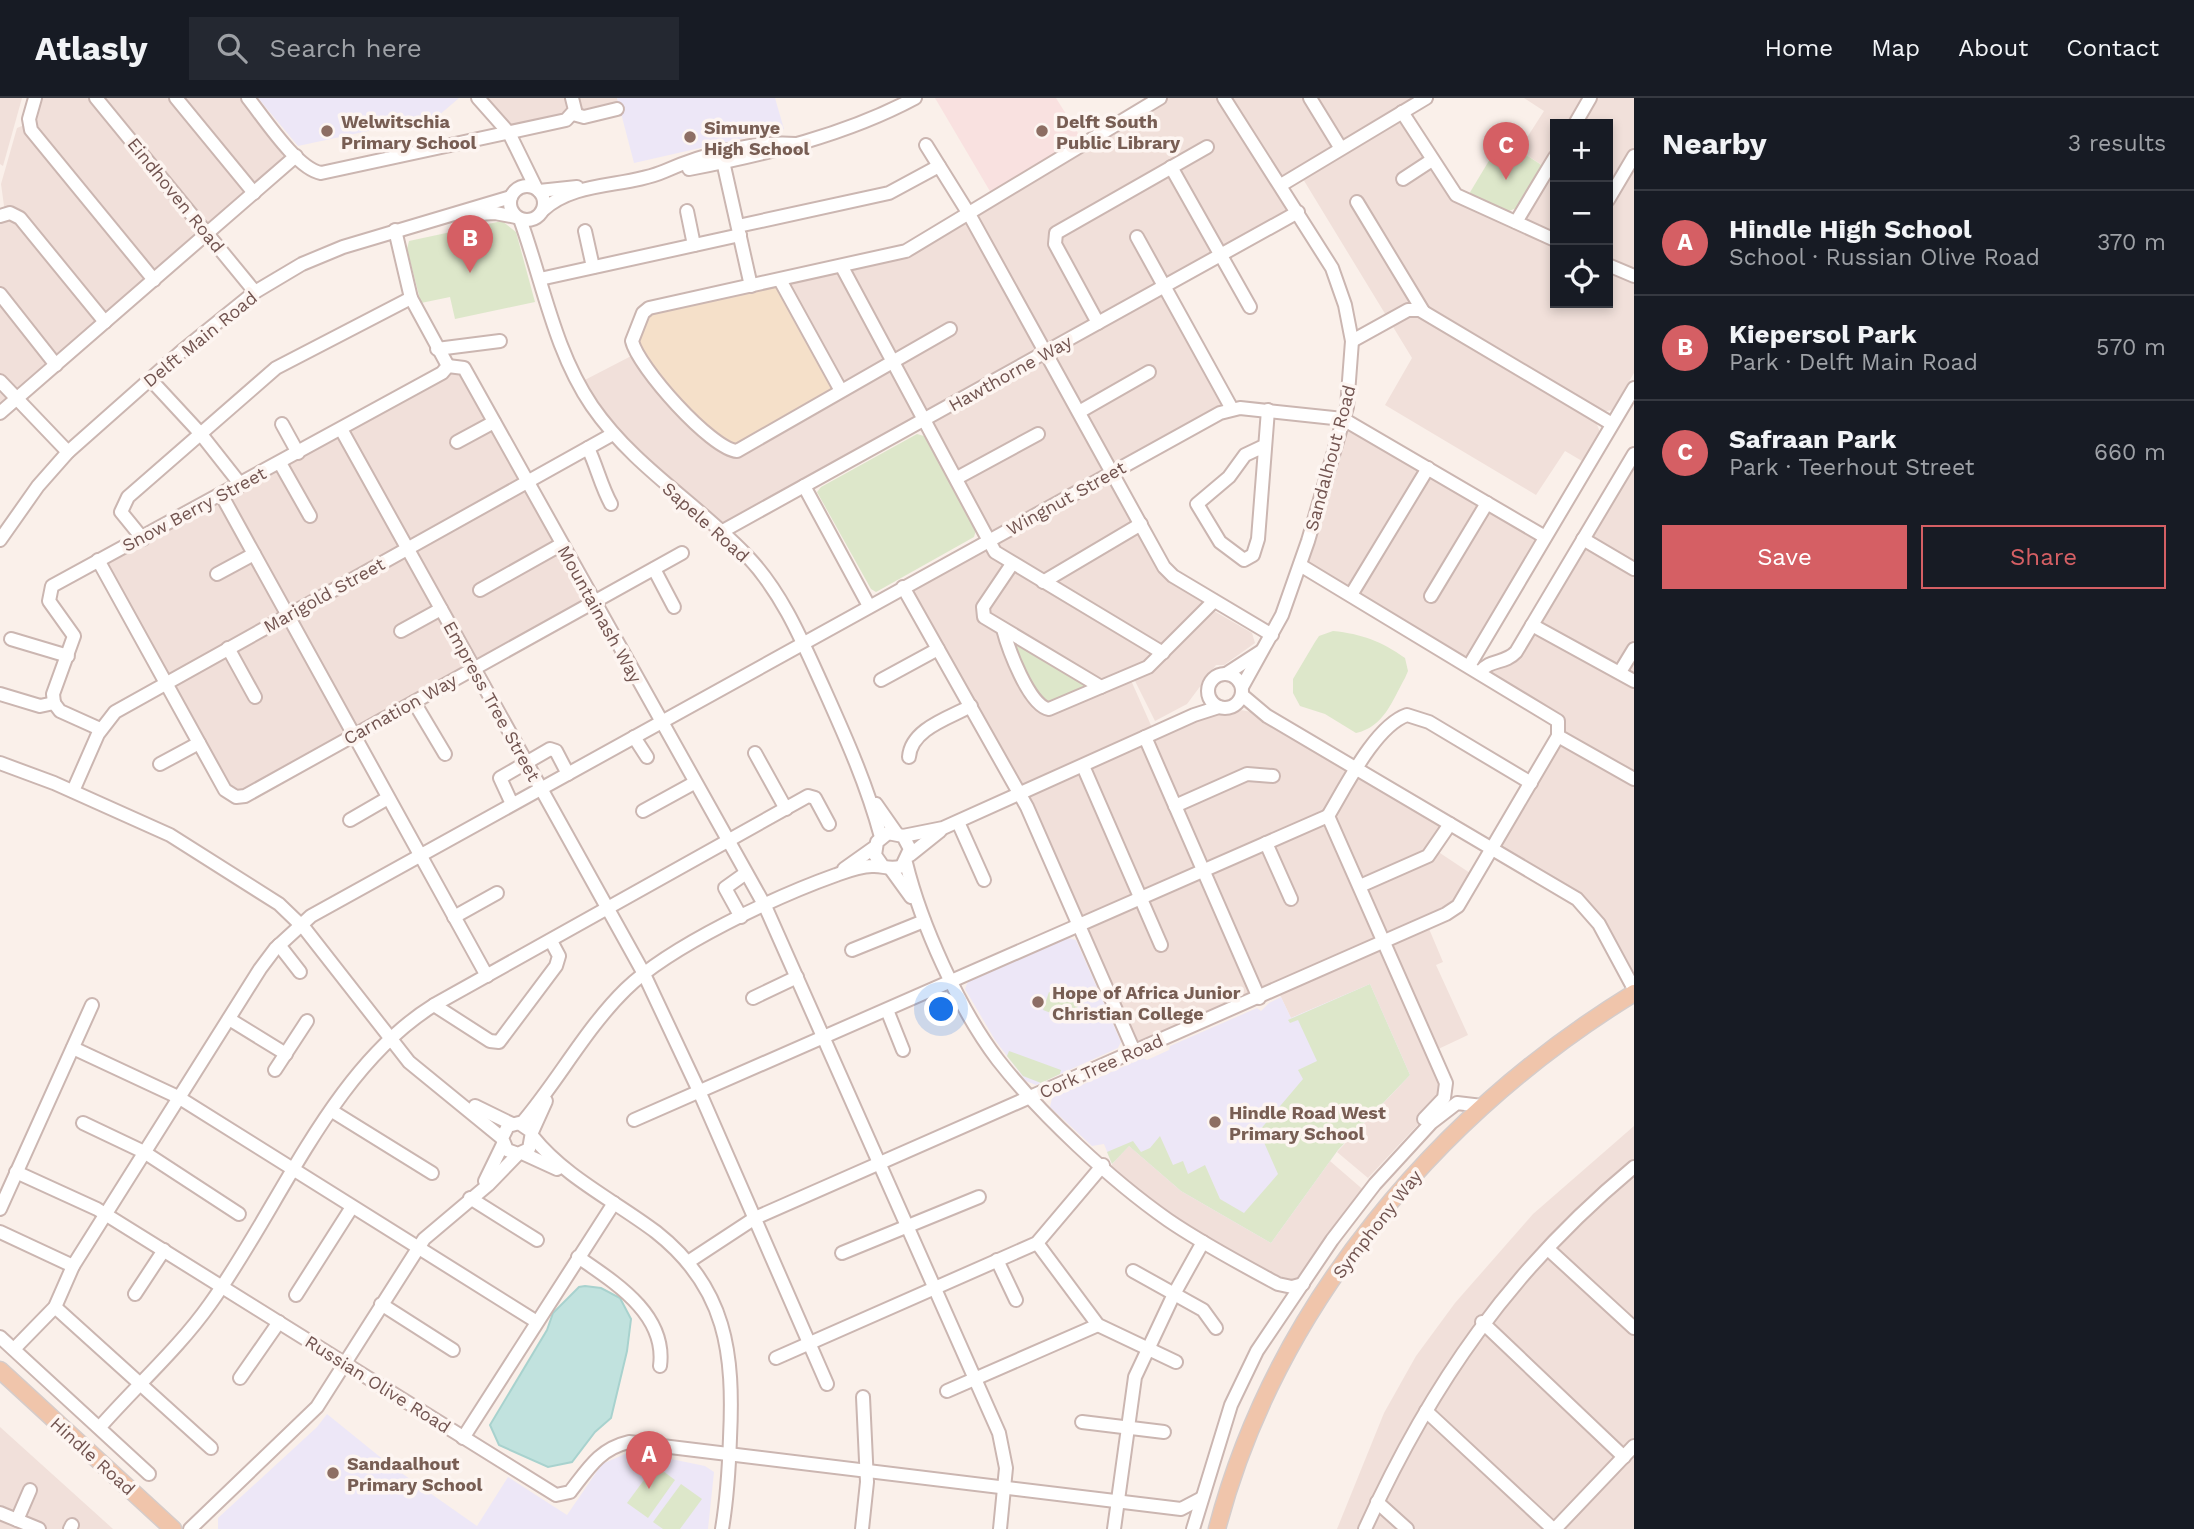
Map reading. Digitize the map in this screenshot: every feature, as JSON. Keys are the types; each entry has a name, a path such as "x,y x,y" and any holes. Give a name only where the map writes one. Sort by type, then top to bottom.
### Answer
{"main road":[{"name":"Symphony Way","path":"1217,1529 1234,1476 1265,1401 1321,1298 1378,1217 1443,1142 1482,1106 1574,1031 1634,991"},
{"name":"Hindle Road","path":"4,1376 173,1529"}],"street":[{"path":"35,98 29,119 31,130 154,280"},
{"name":"Eindhoven Road","path":"96,98 255,292"},
{"path":"176,98 254,193"},
{"path":"248,98 309,169 324,173 566,120 573,107 584,117 617,109"},
{"path":"478,98 509,133 544,200 542,213"},
{"path":"889,109 902,98"},
{"path":"516,150 510,208 518,218 531,220 559,198 603,184 665,171 672,172 722,158 777,151 842,129 915,98"},
{"path":"950,329 841,389 830,400 737,451 720,445 654,380 632,341 646,310 906,251 1160,98"},
{"name":"Sandalhout Road","path":"1224,98 1332,268 1345,305 1352,341 1350,387 1343,419 1300,565 1272,635 1263,649"},
{"path":"1310,98 1340,148"},
{"path":"1281,185 1426,98"},
{"path":"1578,119 1590,98"},
{"path":"1402,112 1456,195 1550,238"},
{"path":"926,145 969,214 1167,571 1272,635"},
{"path":"1098,323 1055,244 1056,233 1207,147"},
{"path":"0,414 296,156"},
{"path":"1613,192 1634,156"},
{"path":"722,158 751,286"},
{"path":"1403,179 1432,160"},
{"path":"1516,222 1550,165"},
{"path":"540,279 694,245 889,193 939,166"},
{"path":"1171,167 1250,307"},
{"path":"513,194 522,187 538,190 603,184"},
{"name":"Delft Main Road","path":"0,540 38,486 68,452 150,379 255,292 302,264 395,230 453,216 513,194"},
{"path":"1357,202 1423,311"},
{"path":"687,211 694,245"},
{"name":"Delft Main Road","path":"453,216 495,212 518,218"},
{"name":"Hawthorne Way","path":"721,532 1298,212"},
{"path":"0,216 10,213 20,218 106,322"},
{"name":"Sapele Road","path":"534,254 535,230 542,213"},
{"name":"Sapele Road","path":"518,218 534,254 566,360 581,389 613,434 641,463 747,556 770,584 803,643 859,765 871,799 878,842"},
{"path":"395,230 411,298 448,366 464,368 467,345"},
{"path":"585,231 593,267"},
{"path":"1137,237 1232,409"},
{"path":"842,267 995,552 1163,653"},
{"path":"1613,267 1634,276"},
{"path":"780,280 841,389"},
{"path":"0,294 56,365"},
{"path":"143,540 123,516 122,505 200,433 288,360 411,298"},
{"path":"1352,341 1408,310 1423,311 1612,424"},
{"path":"437,349 500,341"},
{"name":"Snow Berry Street","path":"54,703 53,695 74,639 73,632 51,605 48,594 55,584 97,560 143,540 442,373 448,366"},
{"name":"Mountainash Way","path":"464,368 765,906 1005,1451 1006,1486 1000,1529"},
{"path":"1079,412 1149,372"},
{"path":"150,379 200,433 241,485"},
{"path":"0,381 68,452"},
{"path":"1475,668 1545,537 1634,388"},
{"name":"Wingnut Street","path":"55,1307 73,1266 260,969 279,945 311,916 989,539 1232,409 1268,410 1343,419"},
{"path":"1264,446 1244,455 1229,477 1197,503 1220,542 1244,560 1253,555 1258,539 1268,410"},
{"path":"1343,419 1545,537"},
{"path":"457,442 494,422"},
{"path":"282,424 298,453"},
{"name":"Empress Tree Street","path":"341,429 643,972 699,1091 827,1384"},
{"name":"Marigold Street","path":"74,791 100,729 115,712 613,434"},
{"path":"957,478 1038,434"},
{"path":"587,449 601,475 602,489 611,504"},
{"path":"1475,668 1513,656 1634,454"},
{"path":"280,463 310,516"},
{"path":"1351,596 1428,467"},
{"path":"804,486 869,606"},
{"path":"222,496 487,976"},
{"path":"1431,596 1487,503"},
{"path":"1042,582 1141,524"},
{"path":"1583,539 1634,569"},
{"path":"480,590 562,544"},
{"name":"Carnation Way","path":"97,560 225,790 232,796 240,797 682,553"},
{"path":"217,575 254,554"},
{"path":"1012,564 982,611 984,617 1101,687"},
{"path":"1300,565 1555,717 1559,725 1558,736 1634,779"},
{"path":"654,569 674,607"},
{"path":"903,587 1019,794 1134,1051"},
{"path":"1003,629 1008,651 1042,707 1054,708 1148,667 1214,601"},
{"path":"401,631 441,609"},
{"path":"1532,625 1634,681"},
{"path":"12,639 68,656"},
{"path":"228,648 255,697"},
{"path":"881,680 938,649"},
{"path":"1194,715 1213,679 1226,674 1263,649"},
{"path":"1225,707 1242,691 1263,649"},
{"path":"1620,672 1634,649"},
{"path":"1226,674 1239,680 1242,691 1267,716 1570,895 1588,909 1617,953 1634,991"},
{"path":"1208,692 1225,707"},
{"path":"0,694 40,706 54,703 60,711 100,729"},
{"path":"414,702 445,754"},
{"path":"909,757 911,744 919,735 971,706"},
{"path":"836,875 878,842 900,835 943,828 958,822 1194,715 1225,707 1267,716"},
{"path":"634,1120 1328,817 1356,768 1401,717 1411,715 1429,722 1531,783"},
{"name":"Cork Tree Road","path":"688,1262 755,1218 1259,998 1455,909 1558,736"},
{"path":"634,737 647,757"},
{"path":"1145,737 1259,998"},
{"path":"160,764 199,743"},
{"path":"512,804 500,778 527,762 553,749 568,774"},
{"path":"755,753 786,809"},
{"path":"0,763 74,791 170,835 264,893 302,925 389,1039 416,1069 450,1093 503,1141 507,1150 574,1175"},
{"path":"1083,765 1161,945"},
{"path":"1175,806 1254,773 1273,776"},
{"path":"643,811 694,783"},
{"path":"100,1427 201,1316 364,1063 389,1039 434,1005 812,796 829,824"},
{"path":"350,820 388,798"},
{"name":"Sapele Road","path":"871,799 900,835"},
{"path":"1328,817 1446,1083 1444,1098 1407,1135 1402,1153"},
{"path":"958,822 984,880"},
{"path":"1360,886 1428,856 1450,824"},
{"path":"525,1129 603,1014 643,972 741,917 836,875 868,866 886,867 908,859 943,828"},
{"path":"900,835 909,845 908,859 916,903"},
{"path":"878,842 877,859 916,903 952,981 987,1044 1031,1097 1153,1209 1203,1242 1278,1284 1292,1287 1303,1284"},
{"path":"1266,843 1291,899"},
{"path":"741,917 725,887 746,873"},
{"path":"454,917 497,893"},
{"path":"852,950 924,920"},
{"path":"434,1005 490,1041 499,1042 556,966 559,956 551,941"},
{"path":"279,945 300,972"},
{"path":"753,998 797,977"},
{"path":"0,1209 92,1005"},
{"path":"887,1010 903,1050"},
{"path":"229,1019 286,1054"},
{"path":"275,1070 307,1021"},
{"path":"73,1048 178,1097 537,1322"},
{"path":"450,1093 525,1129 574,1175 656,1233 688,1262 715,1305 729,1352 729,1453 722,1529"},
{"path":"1193,1529 1238,1388 1257,1351 1351,1215 1402,1153 1451,1105 1482,1106"},
{"path":"332,1111 432,1173"},
{"path":"83,1123 144,1152 239,1214"},
{"path":"475,1194 503,1141 505,1129 525,1129"},
{"path":"191,1529 225,1492 305,1420 417,1247 433,1229 531,1145 525,1129"},
{"path":"776,1358 1037,1243 1103,1165"},
{"name":"Russian Olive Road","path":"16,1172 105,1214 559,1496 570,1492 585,1469 601,1454 620,1444 644,1443 729,1453"},
{"path":"1365,1529 1426,1411 1482,1322 1548,1249 1631,1176"},
{"path":"475,1194 537,1240"},
{"path":"842,1254 979,1197"},
{"path":"463,1438 614,1203"},
{"path":"296,1295 352,1207"},
{"path":"0,1232 73,1266"},
{"path":"1114,1529 1132,1389 1174,1294 1203,1242"},
{"path":"1037,1243 1098,1325 1176,1362"},
{"path":"1548,1249 1634,1328"},
{"path":"135,1294 164,1250"},
{"path":"578,1257 623,1288 639,1306 657,1337 660,1366"},
{"path":"998,1260 1016,1300"},
{"path":"1133,1271 1206,1313 1216,1328"},
{"path":"1278,1284 1286,1297 1288,1309"},
{"path":"381,1304 453,1350"},
{"path":"14,1349 55,1307 211,1448"},
{"path":"240,1378 279,1322"},
{"path":"1482,1322 1624,1457"},
{"path":"947,1391 1098,1325"},
{"path":"0,1337 149,1474"},
{"path":"862,1529 867,1470 863,1397"},
{"path":"1426,1411 1554,1529 1634,1446"},
{"path":"1082,1422 1164,1432"},
{"path":"729,1453 1181,1509 1202,1499"},
{"path":"17,1520 30,1490"},
{"path":"1377,1502 1407,1529"},
{"path":"1181,1509 1193,1529"},
{"path":"0,1513 38,1529"}],"shaded area":[{"path":"0,98 22,98 3,166 0,164"},
{"path":"36,98 249,98 296,156 0,413 0,216 5,213 1,184 17,128 29,123"},
{"name":"Welwitschia Primary School","path":"258,98 459,98 438,116 298,146"},
{"path":"479,98 617,98 621,109 509,133"},
{"name":"Simunye High School","path":"617,98 775,98 784,129 634,163"},
{"path":"935,98 1056,98 1081,138 991,193"},
{"path":"1159,98 1426,98 1403,112 1449,187 1517,222 1548,169 1519,150 1544,111 1524,98 1634,98 1634,373 1612,410 1602,412 1596,422 1600,432 1582,461 1565,451 1536,495 1385,405 1412,358 1303,179 1321,169 1316,163 1282,185 1298,212 1165,287 1233,409 1113,473 1165,567 1215,601 1129,676 1154,732 1219,706 1268,715 1450,824 1434,849 1476,877 1461,903 1427,924 1443,962 1436,965 1468,1035 1432,1052 1446,1083 1440,1101 1368,1178 1337,1152 1410,1075 1370,984 1291,1018 1278,991 1135,1051 1027,807 904,587 989,539 925,420 721,532 641,463 579,383 637,353 720,445 780,279 881,258","holes":["1003,630 1100,688 1051,709"]},
{"path":"464,368 594,602 234,797 97,560 442,373"},
{"path":"1343,420 1545,537 1469,665 1300,565"},
{"path":"1634,456 1634,987 1594,915 1493,848 1561,729 1483,668 1504,662"},
{"path":"1214,611 1252,633 1255,643 1224,665 1216,665 1187,704 1155,721 1133,677 1153,668"},
{"name":"Hope of Africa Junior Christian College","path":"1068,938 1076,940 1121,1042 1118,1048 1036,1085 1026,1081 995,1040 965,989 968,981"},
{"name":"Hindle Road West Primary School","path":"1370,984 1410,1075 1338,1150 1271,1243 1181,1191 1129,1146 1112,1164 1104,1144 1092,1146 1050,1107 1052,1098 1143,1058 1147,1060 1169,1050 1170,1046 1257,1008 1261,1011 1281,997 1291,1018"},
{"path":"1634,1126 1634,1529 1337,1529 1384,1413 1416,1356 1455,1303 1533,1214"},
{"path":"1128,1145 1181,1191 1271,1243 1330,1161 1367,1193 1292,1287 1204,1242 1108,1169"},
{"path":"327,1414 390,1465 477,1526 508,1477 567,1515 602,1464 632,1451 705,1466 714,1472 708,1529 218,1529 218,1518 317,1427"},
{"path":"0,1427 113,1529 0,1529"}],"green space":[{"path":"1502,139 1543,166 1517,208 1506,212 1469,194"},
{"path":"502,221 516,232 535,302 455,319 450,297 421,303 407,249 409,241"},
{"path":"917,434 924,436 976,530 974,537 876,592 871,589 817,492 821,487"},
{"path":"1333,631 1362,636 1388,647 1405,658 1408,671 1380,719 1366,730 1356,733 1325,714 1300,706 1293,693 1293,679 1315,642 1319,636"},
{"path":"1018,643 1086,684 1085,689 1051,705 1042,704 1012,647"},
{"path":"1370,984 1410,1075 1338,1150 1271,1243 1181,1191 1129,1146 1112,1164 1107,1152 1133,1141 1141,1152 1150,1148 1160,1136 1173,1165 1183,1161 1188,1174 1205,1165 1220,1199 1244,1213 1278,1174 1259,1131 1303,1079 1298,1070 1317,1061 1298,1020 1290,1023 1288,1020"},
{"path":"1049,992 1079,1003 1072,1021 1043,1010"},
{"path":"1009,1051 1061,1070 1060,1074 1041,1083 1023,1076 1007,1056"},
{"path":"655,1465 675,1480 648,1518 627,1503"},
{"path":"681,1484 702,1499 680,1529 663,1529 653,1522"}],"sand":[{"path":"777,286 834,385 834,391 741,445 721,441 657,378 638,348 636,337 651,312"}],"water":[{"path":"579,1287 601,1288 620,1298 631,1319 627,1351 611,1418 595,1432 572,1462 548,1467 499,1445 490,1425 547,1330 553,1313"}],"place":[{"name":"Welwitschia Primary School","path":"327,131"},
{"name":"Delft South Public Library","path":"1042,131"},
{"name":"Simunye High School","path":"690,137"},
{"name":"Safraan Park","path":"1506,180"},
{"name":"Kiepersol Park","path":"470,273"},
{"name":"Hope of Africa Junior Christian College","path":"1038,1002"},
{"name":"Hindle Road West Primary School","path":"1215,1122"},
{"name":"Sandaalhout Primary School","path":"333,1473"},
{"name":"Hindle High School","path":"649,1489"}]}
